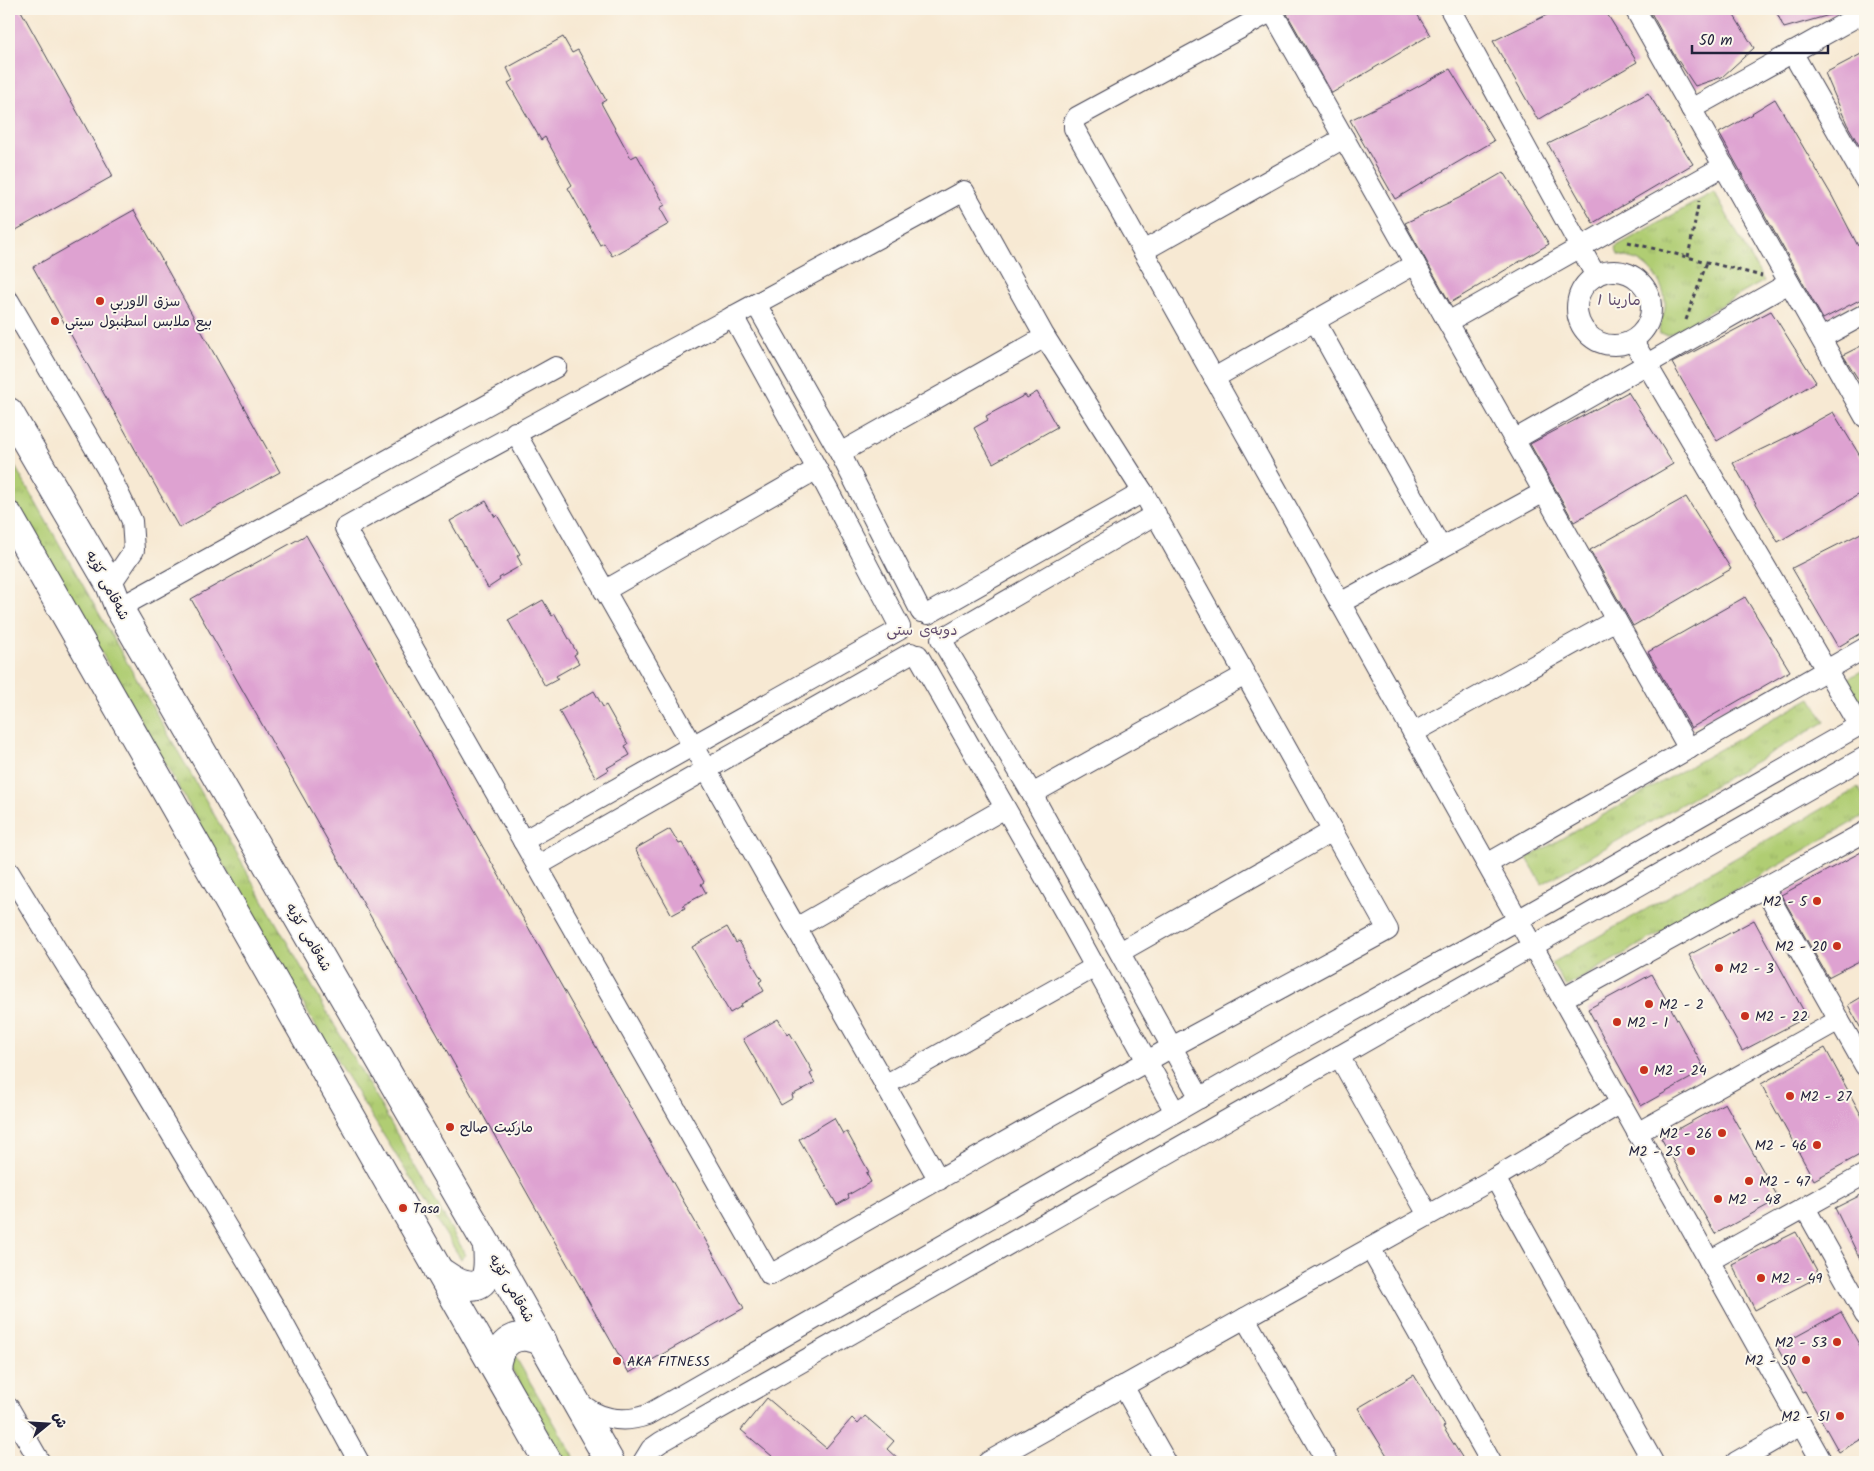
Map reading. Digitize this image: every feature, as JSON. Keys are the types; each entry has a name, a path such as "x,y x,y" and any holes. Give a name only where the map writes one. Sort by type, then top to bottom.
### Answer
{"highway":[{"name":"شەقامی کۆیە","path":"9,412 610,1462"},
{"path":"9,516 548,1462"},
{"path":"438,1270 465,1286 475,1285 484,1280 488,1271 487,1245"},
{"path":"496,1369 499,1353 510,1340 521,1336 532,1337 543,1342"}],"street":[{"path":"1450,9 1596,276"},
{"path":"1635,9 1865,417"},
{"path":"1689,749 1344,138 1274,10 1075,120 1074,128 1822,1462"},
{"path":"1691,109 1865,12"},
{"path":"1792,52 1865,180"},
{"path":"1143,251 1344,138"},
{"path":"1448,322 1724,166"},
{"path":"964,191 1045,337 1156,514 1388,930 1172,1047 770,1275 345,528 514,432 756,304 964,191"},
{"path":"1214,378 1415,264"},
{"path":"1610,271 1623,272 1634,277 1644,286 1649,297 1650,316 1642,333 1633,341 1622,345 1610,346 1588,336 1581,326 1577,315 1576,303 1580,292 1588,281 1596,276 1610,271"},
{"path":"1514,440 1646,363 1790,283"},
{"path":"9,301 108,469 132,521 134,550 114,596"},
{"path":"756,304 840,453 925,613 938,622 941,639 1032,794 1200,1098"},
{"path":"1821,338 1865,314"},
{"path":"733,316 817,469 899,629 901,644 914,654 1005,808 1175,1112"},
{"path":"1315,321 1441,548"},
{"path":"840,453 1045,337"},
{"path":"570,1394 583,1406 603,1416 620,1421 639,1418 1297,1042 1518,920 1862,724 1826,671 1633,341"},
{"path":"114,596 556,367"},
{"path":"514,432 939,1180"},
{"path":"604,591 817,469"},
{"path":"523,841 899,629 902,622 910,614 925,613 1143,492"},
{"path":"1340,603 1544,492"},
{"path":"537,866 706,769 914,654 924,654 934,649 941,639 1156,514"},
{"path":"1413,732 1616,620"},
{"path":"1486,864 1865,648"},
{"path":"1032,794 1245,675"},
{"path":"643,1462 655,1446 1865,757"},
{"path":"796,928 1005,808"},
{"path":"1120,952 1333,832"},
{"path":"1562,999 1865,832"},
{"path":"9,872 69,970 119,1046 275,1308 359,1462"},
{"path":"1764,888 1865,1066"},
{"path":"1067,916 1091,902"},
{"path":"885,1085 1095,967"},
{"path":"1637,1133 1839,1020"},
{"path":"1297,1042 1314,1070"},
{"path":"1339,1056 1428,1215"},
{"path":"997,1460 1123,1386 1495,1178 1621,1103"},
{"path":"1709,1261 1865,1174"},
{"path":"1495,1178 1653,1462"},
{"path":"1805,1208 1865,1315"},
{"path":"1370,1248 1491,1462"},
{"path":"1245,1318 1328,1462"},
{"path":"1123,1386 1166,1462"},
{"path":"9,1408 40,1462"},
{"path":"639,1418 655,1446"},
{"path":"1736,1462 1801,1425"}],"path":[{"path":"1688,257 1704,177"},
{"path":"1602,235 1790,283"},
{"path":"1677,346 1706,262"}],"green space":[{"path":"1714,192 1764,281 1668,335 1660,334 1659,327 1665,308 1665,301 1658,280 1648,268 1637,260 1618,255 1615,247"},
{"path":"9,456 466,1255 461,1259 322,1037 9,491"},
{"path":"1865,669 1865,700 1857,705 1844,681"},
{"path":"1811,698 1825,722 1542,884 1527,858"},
{"path":"1858,788 1865,801 1865,815 1566,987 1552,963"},
{"path":"512,1351 577,1462 565,1462 504,1356"}],"building":[{"path":"20,9 113,176 9,234 9,12"},
{"path":"1298,9 1414,9 1430,35 1332,93 1287,14"},
{"path":"1559,9 1604,9 1637,62 1538,120 1493,41"},
{"path":"1649,9 1730,9 1754,48 1722,77 1695,86 1673,53"},
{"path":"1775,9 1840,9 1840,12 1784,28"},
{"path":"563,37 572,53 578,50 606,100 601,103 631,158 637,155 665,205 660,208 669,224 612,256 604,243 600,245 568,188 572,185 545,137 541,140 508,83 513,80 507,68"},
{"path":"1865,52 1865,156 1847,124 1825,73"},
{"path":"1450,69 1494,141 1395,199 1350,120"},
{"path":"1648,93 1693,164 1593,223 1548,144"},
{"path":"1775,99 1832,196 1858,246 1860,244 1865,254 1865,297 1823,319 1719,133"},
{"path":"1504,172 1549,244 1450,303 1405,223 1459,198"},
{"path":"134,210 280,472 179,528 33,267"},
{"path":"1771,311 1816,382 1717,441 1672,363"},
{"path":"1865,344 1865,390 1843,355"},
{"path":"1037,392 1057,427 993,463 974,428 988,420 986,416 1025,395 1027,398"},
{"path":"1628,392 1673,464 1574,522 1530,444"},
{"path":"1833,412 1865,464 1865,491 1778,542 1733,463"},
{"path":"1686,497 1731,569 1633,626 1590,550"},
{"path":"486,501 495,517 497,515 520,554 517,556 522,565 499,578 500,580 488,588 450,521"},
{"path":"1865,531 1865,631 1838,647 1792,568"},
{"path":"306,535 744,1308 629,1373 191,599"},
{"path":"1745,597 1790,671 1691,728 1648,652"},
{"path":"543,600 552,616 555,614 577,653 574,655 579,663 556,676 558,679 545,686 508,620"},
{"path":"594,691 603,707 606,705 628,744 625,746 630,755 607,768 609,770 596,778 559,711"},
{"path":"670,829 679,844 682,843 704,882 701,884 706,893 683,905 685,908 672,915 635,849"},
{"path":"1865,850 1865,958 1828,977 1781,895"},
{"path":"1754,920 1807,1017 1742,1051 1689,955"},
{"path":"727,927 736,943 739,941 762,980 759,982 764,991 741,1004 742,1006 730,1013 692,947"},
{"path":"1652,974 1705,1070 1641,1106 1588,1009"},
{"path":"1865,995 1865,1036 1848,1005"},
{"path":"778,1019 788,1035 790,1033 813,1072 810,1074 815,1083 792,1095 793,1098 781,1105 743,1039"},
{"path":"1825,1048 1865,1122 1865,1152 1814,1180 1761,1084"},
{"path":"1725,1103 1779,1199 1715,1234 1661,1138"},
{"path":"834,1118 843,1134 847,1132 869,1172 866,1173 871,1182 848,1195 849,1198 837,1205 799,1139"},
{"path":"1865,1193 1865,1269 1835,1208"},
{"path":"1796,1232 1820,1276 1755,1310 1732,1264"},
{"path":"1841,1312 1865,1355 1865,1437 1839,1452 1805,1391 1802,1392 1777,1347"},
{"path":"1414,1375 1465,1462 1391,1462 1358,1408"},
{"path":"767,1398 826,1448 852,1418 858,1424 865,1416 894,1441 887,1449 901,1462 779,1462 741,1430"}],"place":[{"name":"سزق الاوربي","path":"100,301"},
{"name":"بيع ملابس اسطنبول سيتي","path":"55,321"},
{"name":"M2 - 5","path":"1817,901"},
{"name":"M2 - 20","path":"1837,946"},
{"name":"M2 - 3","path":"1719,968"},
{"name":"M2 - 2","path":"1649,1004"},
{"name":"M2 - 22","path":"1745,1016"},
{"name":"M2 - 1","path":"1617,1022"},
{"name":"M2 - 24","path":"1644,1070"},
{"name":"M2 - 27","path":"1790,1096"},
{"name":"ماركيت صالح","path":"450,1127"},
{"name":"M2 - 26","path":"1722,1133"},
{"name":"M2 - 46","path":"1817,1145"},
{"name":"M2 - 25","path":"1691,1151"},
{"name":"M2 - 47","path":"1749,1181"},
{"name":"M2 - 48","path":"1718,1199"},
{"name":"Tasa","path":"403,1208"},
{"name":"M2 - 49","path":"1761,1278"},
{"name":"M2 - 53","path":"1837,1342"},
{"name":"M2 - 50","path":"1806,1360"},
{"name":"AKA FITNESS","path":"617,1361"},
{"name":"M2 - 51","path":"1840,1416"}],"district":[{"name":"مارینا 1","path":"1619,300"},
{"name":"دوبه‌ی ستی","path":"922,630"}]}
